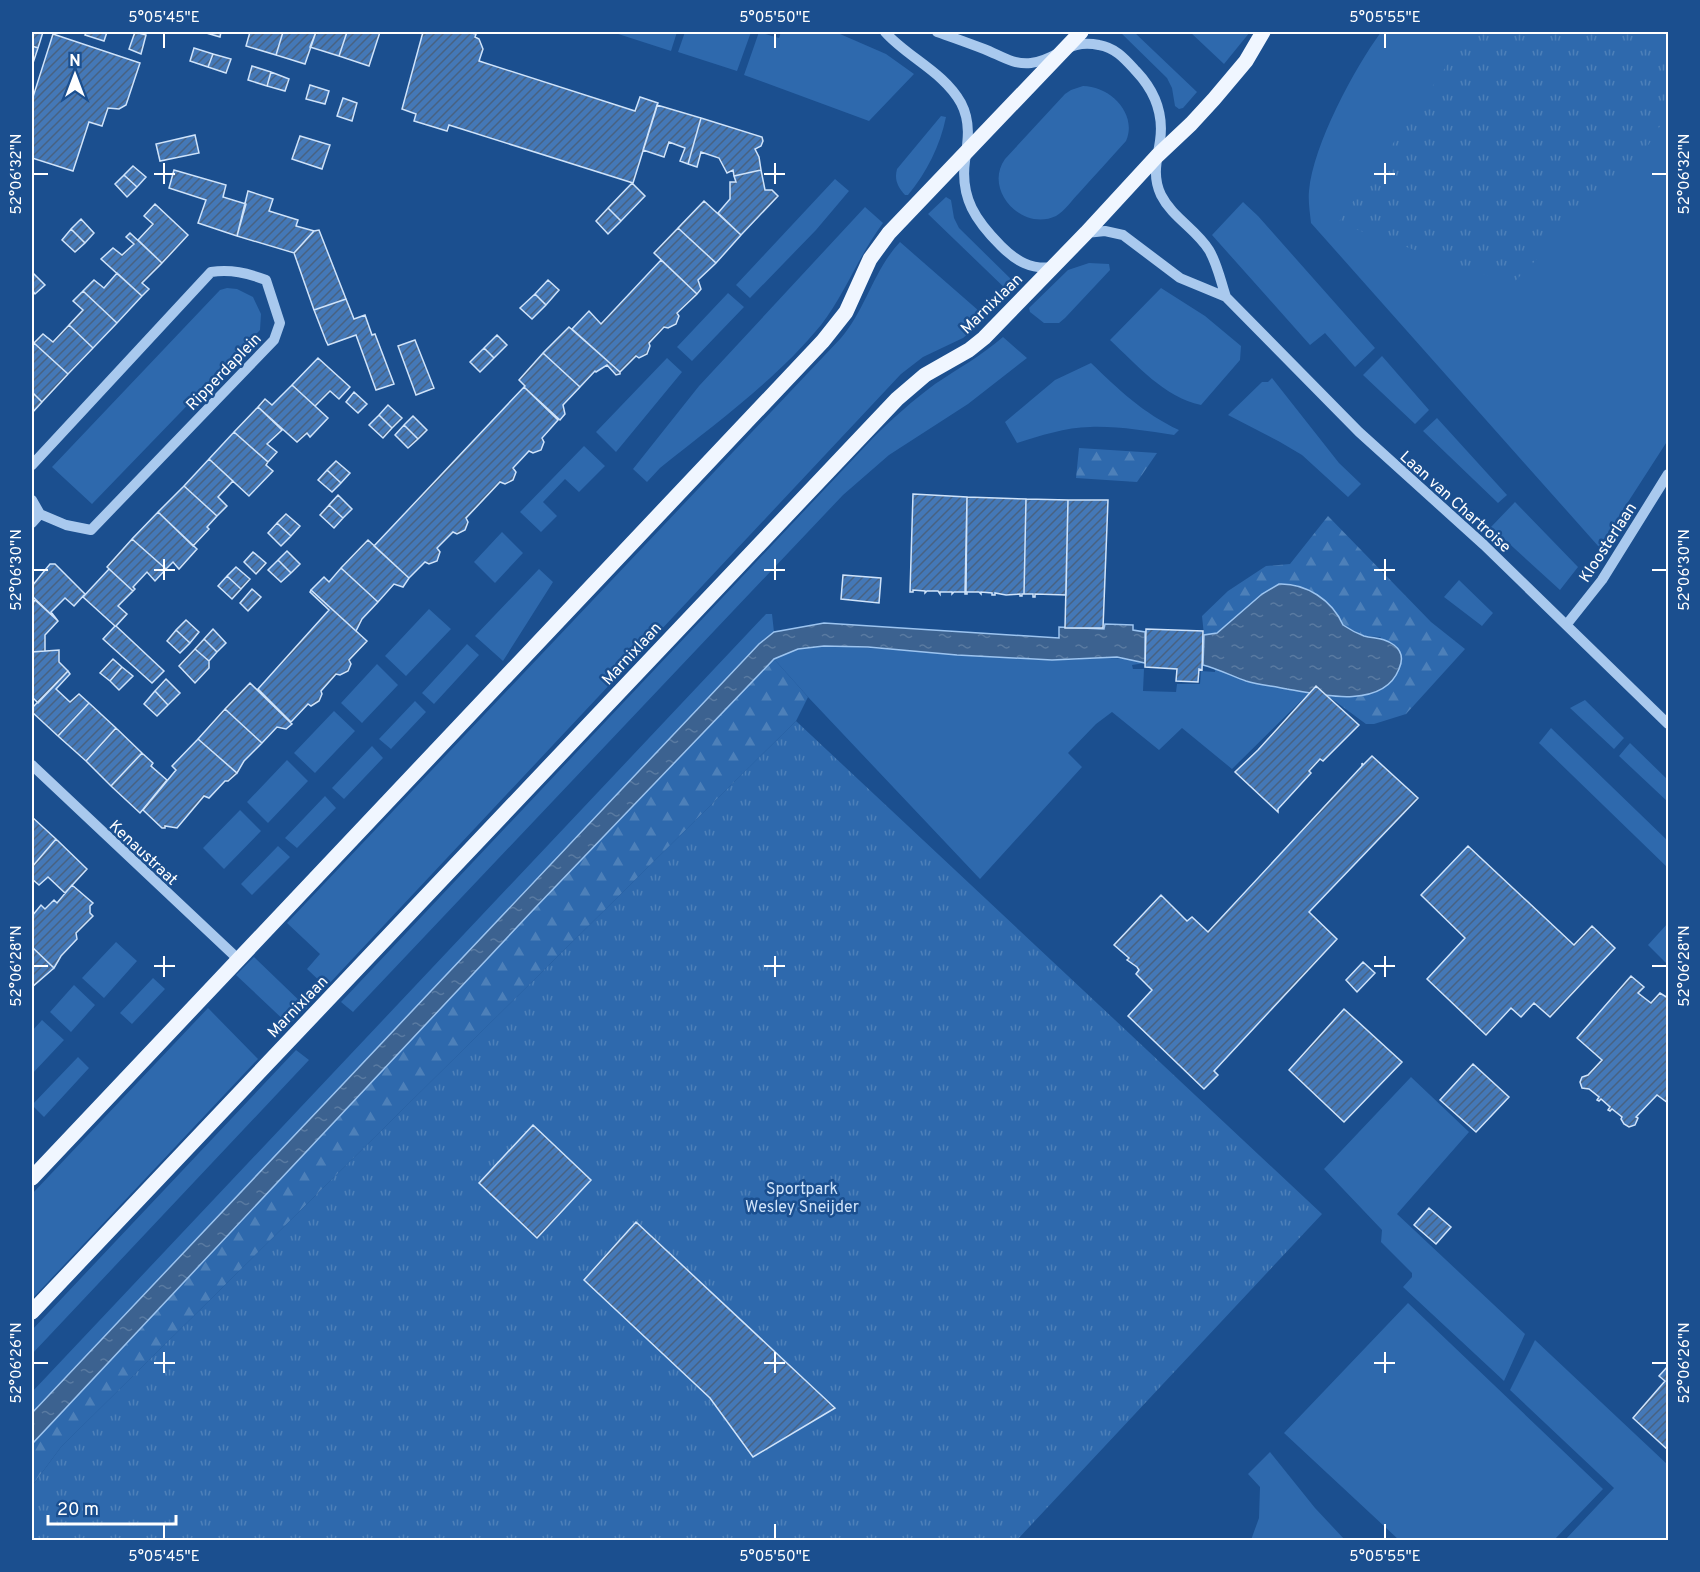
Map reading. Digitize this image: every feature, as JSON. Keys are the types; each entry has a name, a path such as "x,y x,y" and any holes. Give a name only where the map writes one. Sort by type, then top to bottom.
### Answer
{"main road":[{"path":"32,1178 823,341 846,312 862,274 879,246 910,210 1081,32"},
{"name":"Marnixlaan","path":"32,1312 897,399 925,375 969,350 984,338 1157,156 1191,124 1230,81 1254,49 1263,32"}],"street":[{"path":"885,32 897,46 929,68 961,103 968,125 964,168 966,191 973,213 981,226 1019,261 1036,267 1053,267"},
{"path":"937,32 987,50 1007,61 1022,64 1045,60 1065,48 1089,44 1112,49 1122,56 1147,83 1157,104 1161,134 1157,156"},
{"name":"Laan van Chartroise","path":"1157,156 1156,176 1161,196 1209,249 1226,297"},
{"name":"Laan van Chartroise","path":"1086,233 1105,231 1123,236 1180,278 1226,297 1359,432 1484,545 1668,724"},
{"name":"Ripperdaplein","path":"32,465 211,272 224,270 245,272 266,280 280,322 274,340 99,522 91,530 66,525 40,514"},
{"name":"Kloosterlaan","path":"1567,624 1602,580 1668,474"},
{"path":"32,500 40,514 32,523"},
{"name":"Kenaustraat","path":"32,765 238,959"}],"green space":[{"path":"612,32 677,32 671,51"},
{"path":"685,32 751,32 737,71 678,52"},
{"path":"759,32 779,38 781,32 840,34 886,54 914,74 869,121 744,75"},
{"path":"1120,32 1134,32 1197,92 1183,108 1179,109 1175,106 1172,88 1167,78"},
{"path":"1190,32 1250,32 1224,64"},
{"path":"1381,32 1668,32 1668,440 1599,547 1311,223 1309,191 1312,172 1326,130 1347,86"},
{"path":"1470,32 1644,32 1668,65 1668,113 1649,144 1512,284 1338,223"},
{"path":"1083,86 1103,91 1119,103 1128,121 1129,131 1126,141 1059,214 1043,219 1031,218 1019,213 1003,195 999,183 999,171 1005,159 1065,94"},
{"path":"941,116 946,117 932,158 915,186 908,195 905,195 897,183 897,169"},
{"path":"835,179 849,191 816,230 750,298 736,285"},
{"path":"946,197 951,200 954,218 959,228 1018,286 1011,294 928,214"},
{"path":"1243,202 1375,348 1355,367 1325,333 1310,345 1212,235"},
{"path":"865,207 883,223 821,325 765,383 660,468 647,482 633,469 699,386"},
{"path":"900,242 987,318 963,338 923,357 901,374 326,987 307,969 320,954 287,923 841,338 857,315 883,265"},
{"path":"1089,263 1109,264 1110,270 1059,323 1044,323 1030,312 1029,308 1068,270"},
{"path":"1161,288 1205,316 1241,346 1240,360 1201,405 1163,388 1110,340"},
{"path":"237,289 253,297 261,314 260,330 92,504 52,467 220,290"},
{"path":"728,293 744,307 692,361 677,347"},
{"path":"1003,337 1027,358 968,404 889,455 843,495 353,1012 341,1002 872,439 927,390"},
{"path":"1382,356 1429,410 1415,424 1363,375"},
{"path":"667,358 682,372 616,452 596,432"},
{"path":"1091,363 1143,409 1179,430 1174,435 1122,428 1081,427 1053,432 1017,443 1005,422 1055,380"},
{"path":"1272,378 1339,463 1361,484 1348,497 1302,455 1228,415 1262,382 1268,382"},
{"path":"1437,418 1507,495 1498,503 1423,431"},
{"path":"584,446 605,466 579,492 565,479 543,502 557,516 541,532 520,512"},
{"path":"1079,448 1157,453 1137,482 1076,478"},
{"path":"1515,502 1578,567 1560,590 1491,527"},
{"path":"1328,516 1431,622 1465,649 1406,714 1374,724 1366,724 1328,696 1351,697 1381,637 1364,636 1343,625 1329,604 1308,590 1292,584 1262,594 1217,633 1204,635 1202,616 1228,591 1266,566 1290,564"},
{"path":"502,532 523,553 495,583 474,562"},
{"path":"539,569 553,582 503,661 475,636"},
{"path":"1459,580 1493,613 1482,626 1444,597"},
{"path":"429,609 451,629 406,676 385,656"},
{"path":"766,614 772,614 774,632 759,644 32,1413 32,1392"},
{"path":"467,644 479,655 434,704 422,693"},
{"path":"824,646 1049,660 1120,658 1145,663 1132,665 1133,669 1144,669 1143,691 1176,692 1177,684 1200,684 1201,671 1215,672 1215,669 1248,681 1309,693 1232,769 1182,728 1159,750 1112,712 1096,724 1068,753 1082,767 980,879 774,659 798,649"},
{"path":"774,659 808,697 796,721 61,1447 32,1486 32,1444 534,909"},
{"path":"377,664 398,685 362,723 341,703"},
{"path":"1585,700 1624,738 1614,749 1570,708"},
{"path":"415,701 426,712 391,749 379,739"},
{"path":"334,711 355,731 315,773 294,753"},
{"name":"Sportpark Wesley Sneijder","path":"796,721 1322,1214 1017,1540 32,1540 32,1486 61,1447"},
{"path":"1551,728 1668,841 1668,868 1539,743"},
{"path":"1630,743 1668,780 1668,802 1619,756"},
{"path":"372,746 383,758 344,799 332,788"},
{"path":"287,760 308,781 268,823 247,802"},
{"path":"325,796 336,808 297,848 285,838"},
{"path":"240,810 261,831 224,869 203,848"},
{"path":"278,846 290,857 252,895 241,884"},
{"path":"1668,923 1668,965 1648,945"},
{"path":"116,942 137,961 104,998 82,978"},
{"path":"254,957 307,1008 289,1025 236,975"},
{"path":"153,978 165,989 132,1024 120,1013"},
{"path":"74,985 95,1005 71,1032 50,1012"},
{"path":"208,1008 258,1059 32,1299 32,1194"},
{"path":"42,1020 64,1040 32,1074 32,1031"},
{"path":"296,1050 309,1060 32,1354 32,1330"},
{"path":"78,1057 89,1068 44,1117 32,1105"},
{"path":"1411,1077 1469,1132 1397,1214 1525,1334 1504,1381 1403,1287 1412,1277 1412,1273 1381,1242 1382,1230 1324,1169"},
{"path":"1408,1303 1603,1489 1554,1540 1399,1540 1284,1433"},
{"path":"1535,1340 1668,1465 1668,1540 1565,1540 1614,1488 1510,1390"},
{"path":"1270,1452 1315,1508 1345,1540 1251,1540 1259,1518 1260,1487 1248,1474"}],"water":[{"path":"1279,584 1299,586 1308,590 1332,608 1343,625 1364,636 1383,639 1397,647 1401,662 1391,682 1365,695 1332,696 1251,682 1203,665 1204,635 1217,633 1262,594"},
{"path":"824,623 1059,638 1059,627 1104,629 1105,624 1133,625 1133,630 1145,632 1145,663 1117,657 1052,660 824,646 798,649 774,659 534,909 32,1444 32,1413 759,644 774,632"}],"building":[{"path":"32,32 43,32 38,48 32,46"},
{"path":"86,32 107,32 104,41 85,35"},
{"path":"135,32 146,35 141,54 129,49"},
{"path":"203,32 221,32 220,37"},
{"path":"250,32 283,32 276,55 246,46"},
{"path":"283,32 316,32 305,64 276,55"},
{"path":"316,32 347,32 339,56 310,47"},
{"path":"347,32 380,32 369,66 339,56"},
{"path":"423,32 476,34 475,37 479,39 483,49 479,61 635,111 640,97 658,103 633,183 449,125 447,131 414,121 416,114 402,109"},
{"path":"53,34 140,63 126,105 119,109 108,108 102,126 89,122 73,171 32,158 32,100"},
{"path":"32,46 38,48 32,66"},
{"path":"194,48 213,54 208,67 190,61"},
{"path":"213,54 231,59 226,73 208,67"},
{"path":"252,66 271,72 267,86 248,80"},
{"path":"271,72 289,79 285,91 267,86"},
{"path":"310,85 329,91 325,104 306,99"},
{"path":"343,98 357,103 352,121 337,116"},
{"path":"657,105 701,118 688,164 680,161 685,148 669,142 664,157 643,150"},
{"path":"701,118 762,137 761,146 755,149 761,170 734,176 733,170 727,173 719,158 701,152 697,167 688,164"},
{"path":"195,135 199,153 160,161 156,144"},
{"path":"300,136 330,145 322,169 292,159"},
{"path":"133,166 146,177 137,187 124,175"},
{"path":"174,170 226,185 223,197 246,204 237,236 198,223 206,200 169,188"},
{"path":"761,170 765,190 772,190 778,196 741,235 718,213 730,199 730,182 736,182 734,176"},
{"path":"124,175 137,187 127,197 115,184"},
{"path":"632,183 645,196 621,221 608,208"},
{"path":"248,191 273,199 269,211 298,220 296,226 314,231 294,253 237,236"},
{"path":"704,201 741,235 716,263 678,228"},
{"path":"155,204 188,235 162,263 138,240 153,224 144,216"},
{"path":"608,208 621,221 608,234 596,221"},
{"path":"81,219 94,233 85,243 71,229"},
{"path":"678,228 716,263 698,280 701,289 697,294 654,253"},
{"path":"71,229 85,243 75,252 62,240"},
{"path":"319,230 346,299 314,310 294,253 314,231"},
{"path":"130,233 162,263 142,283 149,289 142,296 101,259 113,248 122,255 134,244 126,237"},
{"path":"661,260 697,294 677,313 679,316 676,324 668,328 664,327 649,343 647,354 639,358 636,356 620,372 572,329 589,311 601,324"},
{"path":"32,272 45,285 35,294 32,290"},
{"path":"117,273 142,296 117,323 83,291 94,280 104,288"},
{"path":"548,280 559,290 546,305 535,294"},
{"path":"83,291 117,323 93,348 69,325 83,310 73,301"},
{"path":"535,294 546,305 532,319 520,308"},
{"path":"346,299 354,319 365,315 372,335 375,334 394,384 376,390 356,335 328,345 314,310"},
{"path":"69,325 93,348 68,374 34,343 43,334 53,342"},
{"path":"569,327 620,374 616,375 607,365 595,371 580,387 543,353"},
{"path":"497,335 507,345 494,358 484,348"},
{"path":"415,340 434,388 416,395 398,346"},
{"path":"34,343 68,374 42,402 32,392 32,346"},
{"path":"484,348 494,358 480,372 470,362"},
{"path":"543,353 580,387 563,405 565,414 560,420 519,380"},
{"path":"318,358 350,387 339,399 330,391 315,406 292,385"},
{"path":"292,385 328,418 310,437 307,433 297,442 258,407 265,399 272,405"},
{"path":"524,387 558,420 542,438 544,442 541,450 533,453 529,451 513,468 516,472 513,480 505,484 500,482 466,518 468,522 465,530 457,534 453,532 437,548 440,552 437,561 429,564 425,562 409,578 374,546"},
{"path":"32,392 42,402 32,413"},
{"path":"354,392 367,404 358,413 346,402"},
{"path":"388,405 402,418 392,428 379,415"},
{"path":"258,407 282,430 267,444 277,452 268,462 234,432"},
{"path":"379,415 392,428 383,438 369,425"},
{"path":"413,416 427,430 418,439 404,425"},
{"path":"404,425 418,439 408,448 395,435"},
{"path":"234,432 268,462 266,465 273,471 249,496 209,459"},
{"path":"209,459 233,481 218,497 227,506 217,516 184,486"},
{"path":"336,461 350,473 341,483 327,470"},
{"path":"327,470 341,483 332,492 318,480"},
{"path":"184,486 217,516 207,527 209,529 193,546 158,512"},
{"path":"913,494 967,497 966,592 952,594 952,592 940,592 940,594 938,591 925,593 925,591 913,590 910,592"},
{"path":"338,495 352,509 343,518 329,505"},
{"path":"967,497 1026,499 1024,594 1022,596 995,593 992,595 992,593 981,592 981,594 967,592 965,594"},
{"path":"1026,499 1068,500 1066,595 1035,594 1033,597 1033,594 1024,594"},
{"path":"1068,500 1108,500 1103,628 1065,628"},
{"path":"329,505 343,518 334,528 320,515"},
{"path":"158,512 197,549 179,569 173,562 166,569 132,539"},
{"path":"286,514 300,526 291,536 277,523"},
{"path":"277,523 291,536 281,546 268,533"},
{"path":"132,539 166,569 155,581 147,572 133,587 135,589 133,591 107,567"},
{"path":"368,540 409,578 403,587 394,584 378,602 341,568"},
{"path":"287,551 300,564 291,573 278,560"},
{"path":"253,552 266,563 256,574 244,562"},
{"path":"278,560 291,573 281,582 268,570"},
{"path":"50,564 55,564 85,594 74,606 65,598 51,612 58,621 32,596 32,586"},
{"path":"236,567 250,579 241,589 227,576"},
{"path":"341,568 378,602 362,619 356,631 311,590 324,577 329,582"},
{"path":"109,569 133,591 118,606 127,614 116,626 164,671 152,683 103,639 115,626 83,597"},
{"path":"843,575 881,578 879,603 841,599"},
{"path":"227,576 241,589 232,599 218,586"},
{"path":"252,589 261,597 248,611 240,603"},
{"path":"311,590 367,641 349,660 351,664 348,671 340,675 336,674 321,691 319,701 311,706 308,704 291,722 258,689 329,610 310,592"},
{"path":"35,600 58,621 45,635 45,651 32,652 32,604"},
{"path":"186,620 199,632 190,643 176,630"},
{"path":"213,629 226,643 217,652 204,639"},
{"path":"1146,629 1203,631 1202,670 1199,669 1198,682 1176,681 1177,669 1145,667"},
{"path":"176,630 190,643 180,653 167,641"},
{"path":"204,639 217,652 209,661 195,649"},
{"path":"195,649 209,661 209,668 195,683 179,666"},
{"path":"59,650 59,662 68,671 38,703 32,697 32,652"},
{"path":"113,659 122,667 110,681 100,673"},
{"path":"122,667 133,676 119,690 110,681"},
{"path":"68,671 70,674 56,689 70,702 79,694 89,703 58,736 32,712 32,708"},
{"path":"166,679 180,693 168,705 155,691"},
{"path":"250,683 292,724 286,729 277,727 262,743 225,709"},
{"path":"1316,686 1359,725 1323,761 1320,759 1309,771 1311,773 1278,809 1278,812 1235,772"},
{"path":"155,691 168,705 157,716 144,704"},
{"path":"89,703 116,728 86,761 58,736"},
{"path":"225,709 262,743 244,761 237,773 198,739"},
{"path":"116,728 142,753 111,786 86,761"},
{"path":"198,739 237,773 225,781 209,798 204,796 177,828 165,826 162,828 143,810 176,770 172,766"},
{"path":"142,753 153,763 151,766 167,780 140,813 111,786"},
{"path":"1372,756 1418,798 1309,912 1337,939 1214,1071 1218,1075 1204,1089 1128,1016 1152,990 1136,974 1139,970 1137,967 1127,960 1129,958 1114,945 1161,895 1187,921 1192,917 1208,932 1362,766 1362,763 1363,765"},
{"path":"32,817 56,839 32,867"},
{"path":"56,839 87,869 65,893 48,877 39,885 32,879 32,867"},
{"path":"1468,846 1574,945 1592,926 1615,948 1550,1017 1534,1003 1521,1017 1511,1008 1486,1035 1427,979 1465,938 1421,895"},
{"path":"72,885 93,903 90,906 90,913 93,916 76,933 77,939 61,956 54,968 32,947 32,916 41,905 45,909 54,900 57,903"},
{"path":"32,947 54,968 32,987"},
{"path":"1363,962 1375,973 1357,992 1346,980"},
{"path":"1631,976 1644,987 1638,993 1651,1003 1660,993 1668,998 1668,1103 1657,1095 1636,1117 1638,1118 1635,1125 1629,1127 1624,1124 1622,1117 1612,1109 1608,1110 1610,1107 1601,1099 1597,1100 1599,1097 1589,1089 1582,1088 1580,1082 1582,1077 1588,1075 1602,1060 1577,1038"},
{"path":"1344,1009 1402,1062 1344,1122 1289,1070"},
{"path":"1473,1064 1509,1097 1476,1132 1440,1100"},
{"path":"533,1125 591,1180 537,1238 479,1183"},
{"path":"1429,1208 1451,1227 1436,1244 1414,1225"},
{"path":"636,1222 835,1408 753,1457 710,1398 584,1280"},
{"path":"1668,1366 1668,1450 1633,1418 1665,1381 1659,1376"}]}
